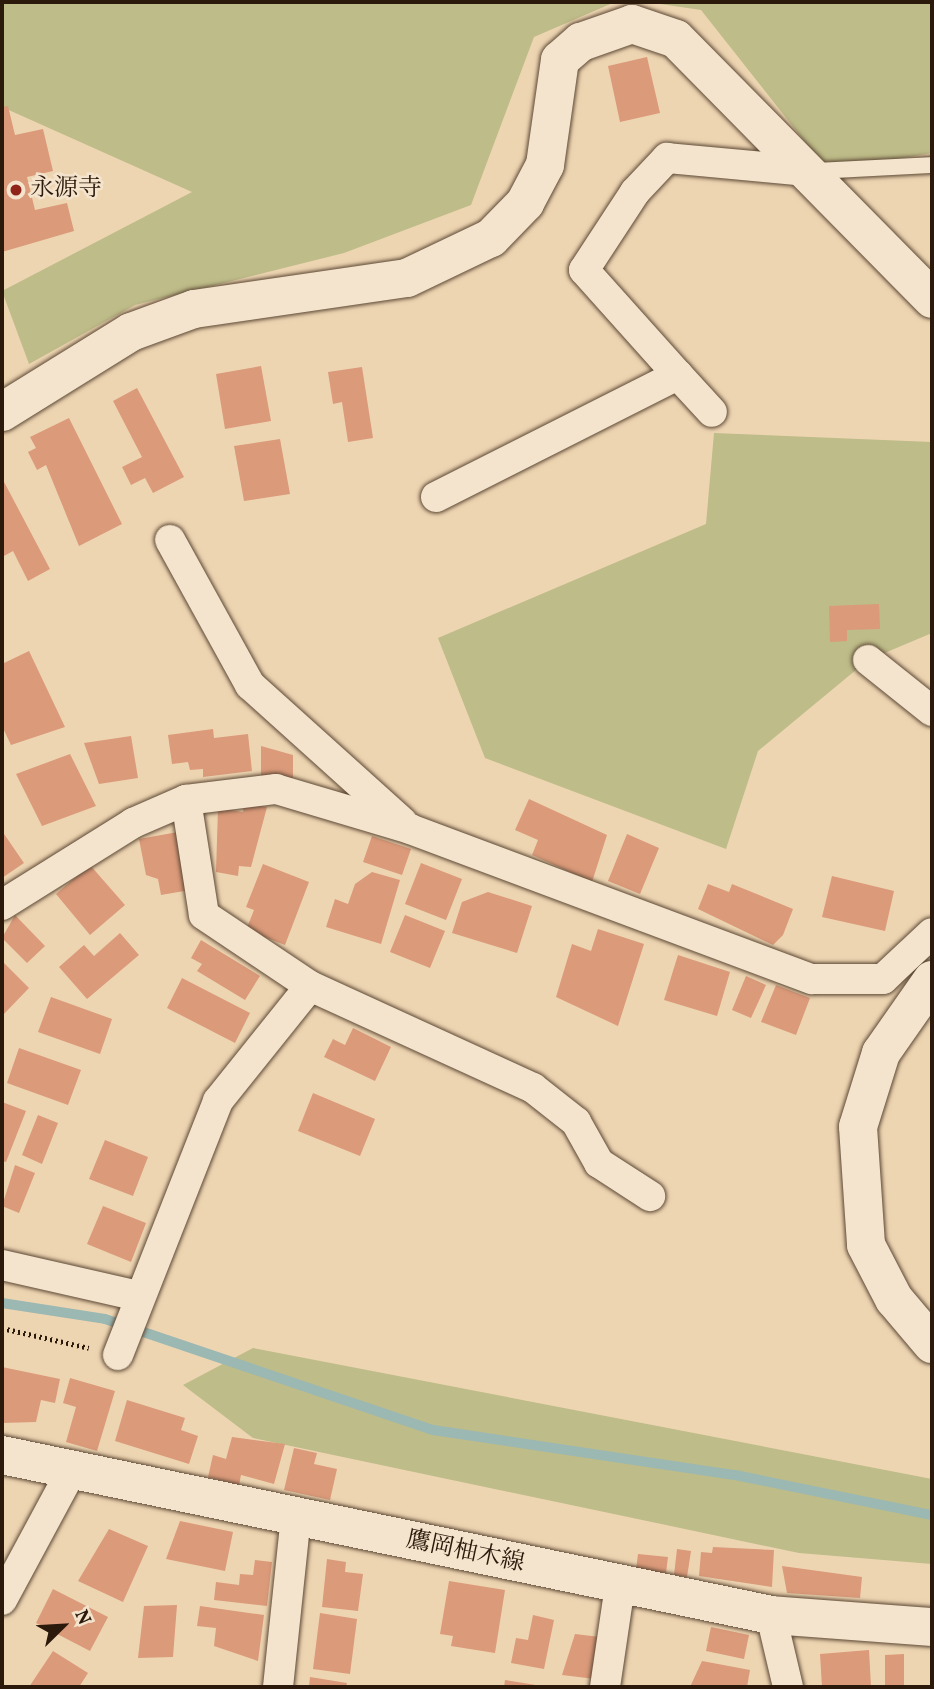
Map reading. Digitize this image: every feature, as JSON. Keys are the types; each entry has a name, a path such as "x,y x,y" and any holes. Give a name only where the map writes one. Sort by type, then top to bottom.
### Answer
{"street":[{"path":"2,412 131,332 194,309 407,278 491,238 525,203 545,165 560,60 580,42 632,24 676,39 932,299"},
{"path":"712,412 584,270 635,192 667,158 808,171"},
{"path":"436,498 678,374"},
{"path":"170,540 250,685 410,829"},
{"path":"868,660 932,710"},
{"path":"2,905 133,823 186,800 276,789 410,829 812,979 883,979 932,933"},
{"path":"186,800 204,915 310,986 533,1088 576,1122 599,1163 650,1196"},
{"path":"932,980 881,1053 858,1127 866,1245 894,1299 932,1344"},
{"path":"118,1355 218,1101 310,986"},
{"path":"2,1265 139,1296"},
{"name":"鷹岡柚木線","path":"2,1455 620,1586 771,1615 932,1627"},
{"path":"2,1600 72,1470"},
{"path":"278,1687 296,1517"},
{"path":"605,1687 620,1586"},
{"path":"771,1615 788,1687"}],"lane":[{"path":"808,171 923,171 932,165"}],"path":[{"path":"2,1328 118,1355"}],"shaded area":[{"path":"2,2 615,2 534,37 471,205 344,253 135,305 29,364 2,291 192,192 2,107"},
{"path":"647,2 932,2 932,153 828,171 701,10"},
{"path":"714,433 932,442 932,633 868,660 758,751 726,849 485,758 438,638 706,524"},
{"path":"253,1348 932,1479 932,1564 799,1553 253,1438 183,1385"}],"building":[{"path":"647,57 660,113 620,122 608,66"},
{"name":"永源寺","path":"8,106 15,135 43,129 53,171 27,177 35,210 67,203 74,231 2,252 2,107"},
{"path":"261,366 271,421 225,429 216,374"},
{"path":"362,367 373,438 348,442 342,402 333,404 328,372"},
{"path":"137,388 184,477 153,493 145,478 131,485 122,467 142,457 113,401"},
{"path":"69,418 122,524 79,546 46,465 37,470 28,452 36,448 30,437"},
{"path":"280,439 290,494 244,501 234,446"},
{"path":"2,478 50,569 28,581 13,551 2,557"},
{"path":"879,604 880,629 847,630 847,641 830,642 829,606"},
{"path":"29,651 65,727 11,745 2,726 2,664"},
{"path":"213,729 214,738 248,734 252,771 203,777 203,769 190,770 188,762 172,764 168,735"},
{"path":"131,736 138,778 99,784 84,743"},
{"path":"261,746 293,755 293,778 261,778"},
{"path":"70,754 96,806 42,826 16,774"},
{"path":"529,799 607,835 592,882 532,855 538,840 515,830"},
{"path":"244,804 267,807 251,867 239,866 238,876 216,872 218,808 243,812"},
{"path":"2,831 24,863 2,878"},
{"path":"178,832 190,890 161,895 158,879 146,875 139,839"},
{"path":"627,834 659,848 640,894 608,881"},
{"path":"372,836 411,849 402,875 363,862"},
{"path":"421,863 462,879 446,920 405,904"},
{"path":"263,864 309,882 285,945 246,930 254,910 246,907"},
{"path":"90,865 125,905 90,935 56,894"},
{"path":"372,872 400,880 381,944 326,927 335,899 348,904 355,884"},
{"path":"832,876 894,891 885,931 822,917"},
{"path":"708,884 729,892 732,884 793,909 783,935 773,945 698,909"},
{"path":"488,892 532,906 517,953 452,933 462,902"},
{"path":"15,915 45,946 27,963 2,938"},
{"path":"405,915 445,931 430,968 390,952"},
{"path":"598,929 644,944 618,1026 556,997 572,944 591,951"},
{"path":"120,933 139,955 87,999 59,967 84,945 94,956"},
{"path":"201,940 260,976 245,1000 197,971 202,964 191,958"},
{"path":"678,955 730,972 717,1016 664,1000"},
{"path":"2,961 29,988 2,1016"},
{"path":"746,976 766,985 751,1018 732,1010"},
{"path":"182,978 250,1013 235,1043 167,1008"},
{"path":"776,985 810,998 796,1035 761,1022"},
{"path":"51,997 112,1019 100,1054 38,1032"},
{"path":"353,1028 391,1047 375,1081 324,1057 333,1039 345,1045"},
{"path":"19,1048 81,1070 68,1105 7,1083"},
{"path":"313,1093 375,1119 360,1156 298,1131"},
{"path":"2,1102 26,1111 6,1162 2,1161"},
{"path":"38,1115 58,1123 42,1164 22,1155"},
{"path":"105,1140 148,1157 133,1196 89,1179"},
{"path":"15,1165 35,1173 19,1213 2,1206"},
{"path":"103,1206 146,1223 131,1262 87,1244"},
{"path":"2,1367 60,1379 55,1403 41,1400 36,1422 2,1423"},
{"path":"70,1378 115,1391 97,1451 66,1442 76,1407 63,1403"},
{"path":"127,1400 185,1418 181,1430 198,1436 189,1464 115,1441"},
{"path":"232,1437 285,1444 274,1484 241,1475 239,1485 208,1477 213,1455 226,1459"},
{"path":"294,1448 317,1453 314,1464 337,1469 330,1500 284,1490"},
{"path":"180,1521 233,1532 225,1571 166,1559"},
{"path":"109,1529 148,1546 123,1602 78,1581"},
{"path":"713,1547 774,1550 772,1587 699,1576 701,1552 712,1553"},
{"path":"677,1549 691,1551 687,1577 674,1575"},
{"path":"638,1554 668,1557 666,1573 636,1570"},
{"path":"327,1559 346,1562 345,1572 363,1574 358,1611 322,1607"},
{"path":"255,1560 272,1562 267,1606 214,1600 216,1582 239,1585 240,1574 253,1575"},
{"path":"782,1566 862,1577 860,1598 787,1593"},
{"path":"449,1581 505,1590 495,1653 451,1646 453,1636 440,1634"},
{"path":"53,1589 108,1617 90,1651 36,1623"},
{"path":"177,1605 173,1657 138,1658 144,1606"},
{"path":"200,1606 264,1615 258,1661 214,1646 216,1628 197,1626"},
{"path":"320,1613 357,1619 350,1674 313,1669"},
{"path":"533,1615 554,1620 544,1669 511,1663 516,1638 528,1640"},
{"path":"711,1627 749,1635 744,1659 706,1651"},
{"path":"575,1634 600,1637 595,1679 562,1675"},
{"path":"869,1650 871,1687 822,1687 820,1654"},
{"path":"53,1651 88,1673 79,1687 29,1687"},
{"path":"904,1654 904,1687 885,1687 885,1655"},
{"path":"702,1661 750,1670 747,1687 690,1687"},
{"path":"310,1677 347,1683 346,1687 309,1687"},
{"path":"505,1680 542,1686 542,1687 504,1687"}],"waterway":[{"path":"2,1303 105,1319 433,1430 735,1475 932,1515"}],"place":[{"name":"永源寺","path":"16,190"}]}
